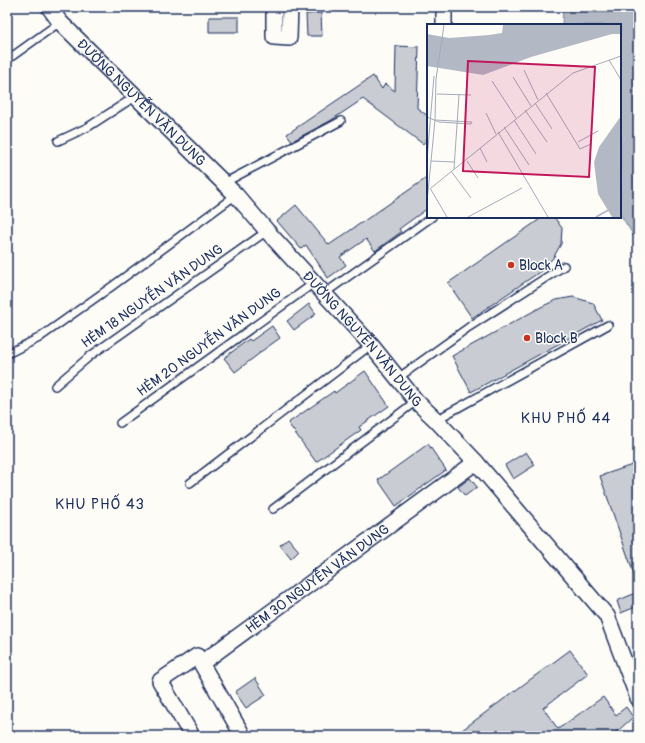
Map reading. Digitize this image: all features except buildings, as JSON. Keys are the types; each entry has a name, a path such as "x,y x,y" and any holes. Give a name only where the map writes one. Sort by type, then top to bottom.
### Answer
{"street":[{"name":"ĐƯỜNG NGUYỄN VĂN DUNG","path":"49,7 60,22 236,195 371,345 416,401 476,462 607,616 638,698"},
{"path":"274,7 274,37 289,38 290,7"},
{"path":"444,7 444,24"},
{"name":"HẺM 30 NGUYỄN VĂN DUNG","path":"201,663 476,462"},
{"path":"192,736 160,681 196,656 243,736"}],"lane":[{"path":"7,60 60,22"},
{"path":"58,141 88,127 136,96"},
{"path":"224,183 341,121"},
{"path":"7,354 39,338 236,195"},
{"path":"325,294 431,218"},
{"name":"HẺM 18 NGUYỄN VĂN DUNG","path":"55,386 90,356 267,231"},
{"path":"398,378 469,327 564,266"},
{"name":"HẺM 20 NGUYỄN VĂN DUNG","path":"120,423 314,283"},
{"path":"436,420 608,325"},
{"path":"190,483 371,345"},
{"path":"273,509 416,401"}],"shaded area":[{"path":"563,7 638,7 638,245 621,216 621,24 562,24"}],"place":[{"name":"Block A","path":"511,265"},
{"name":"Block B","path":"527,338"}],"district":[{"name":"KHU PHỐ 44","path":"566,418"},
{"name":"KHU PHỐ 43","path":"100,504"}]}
